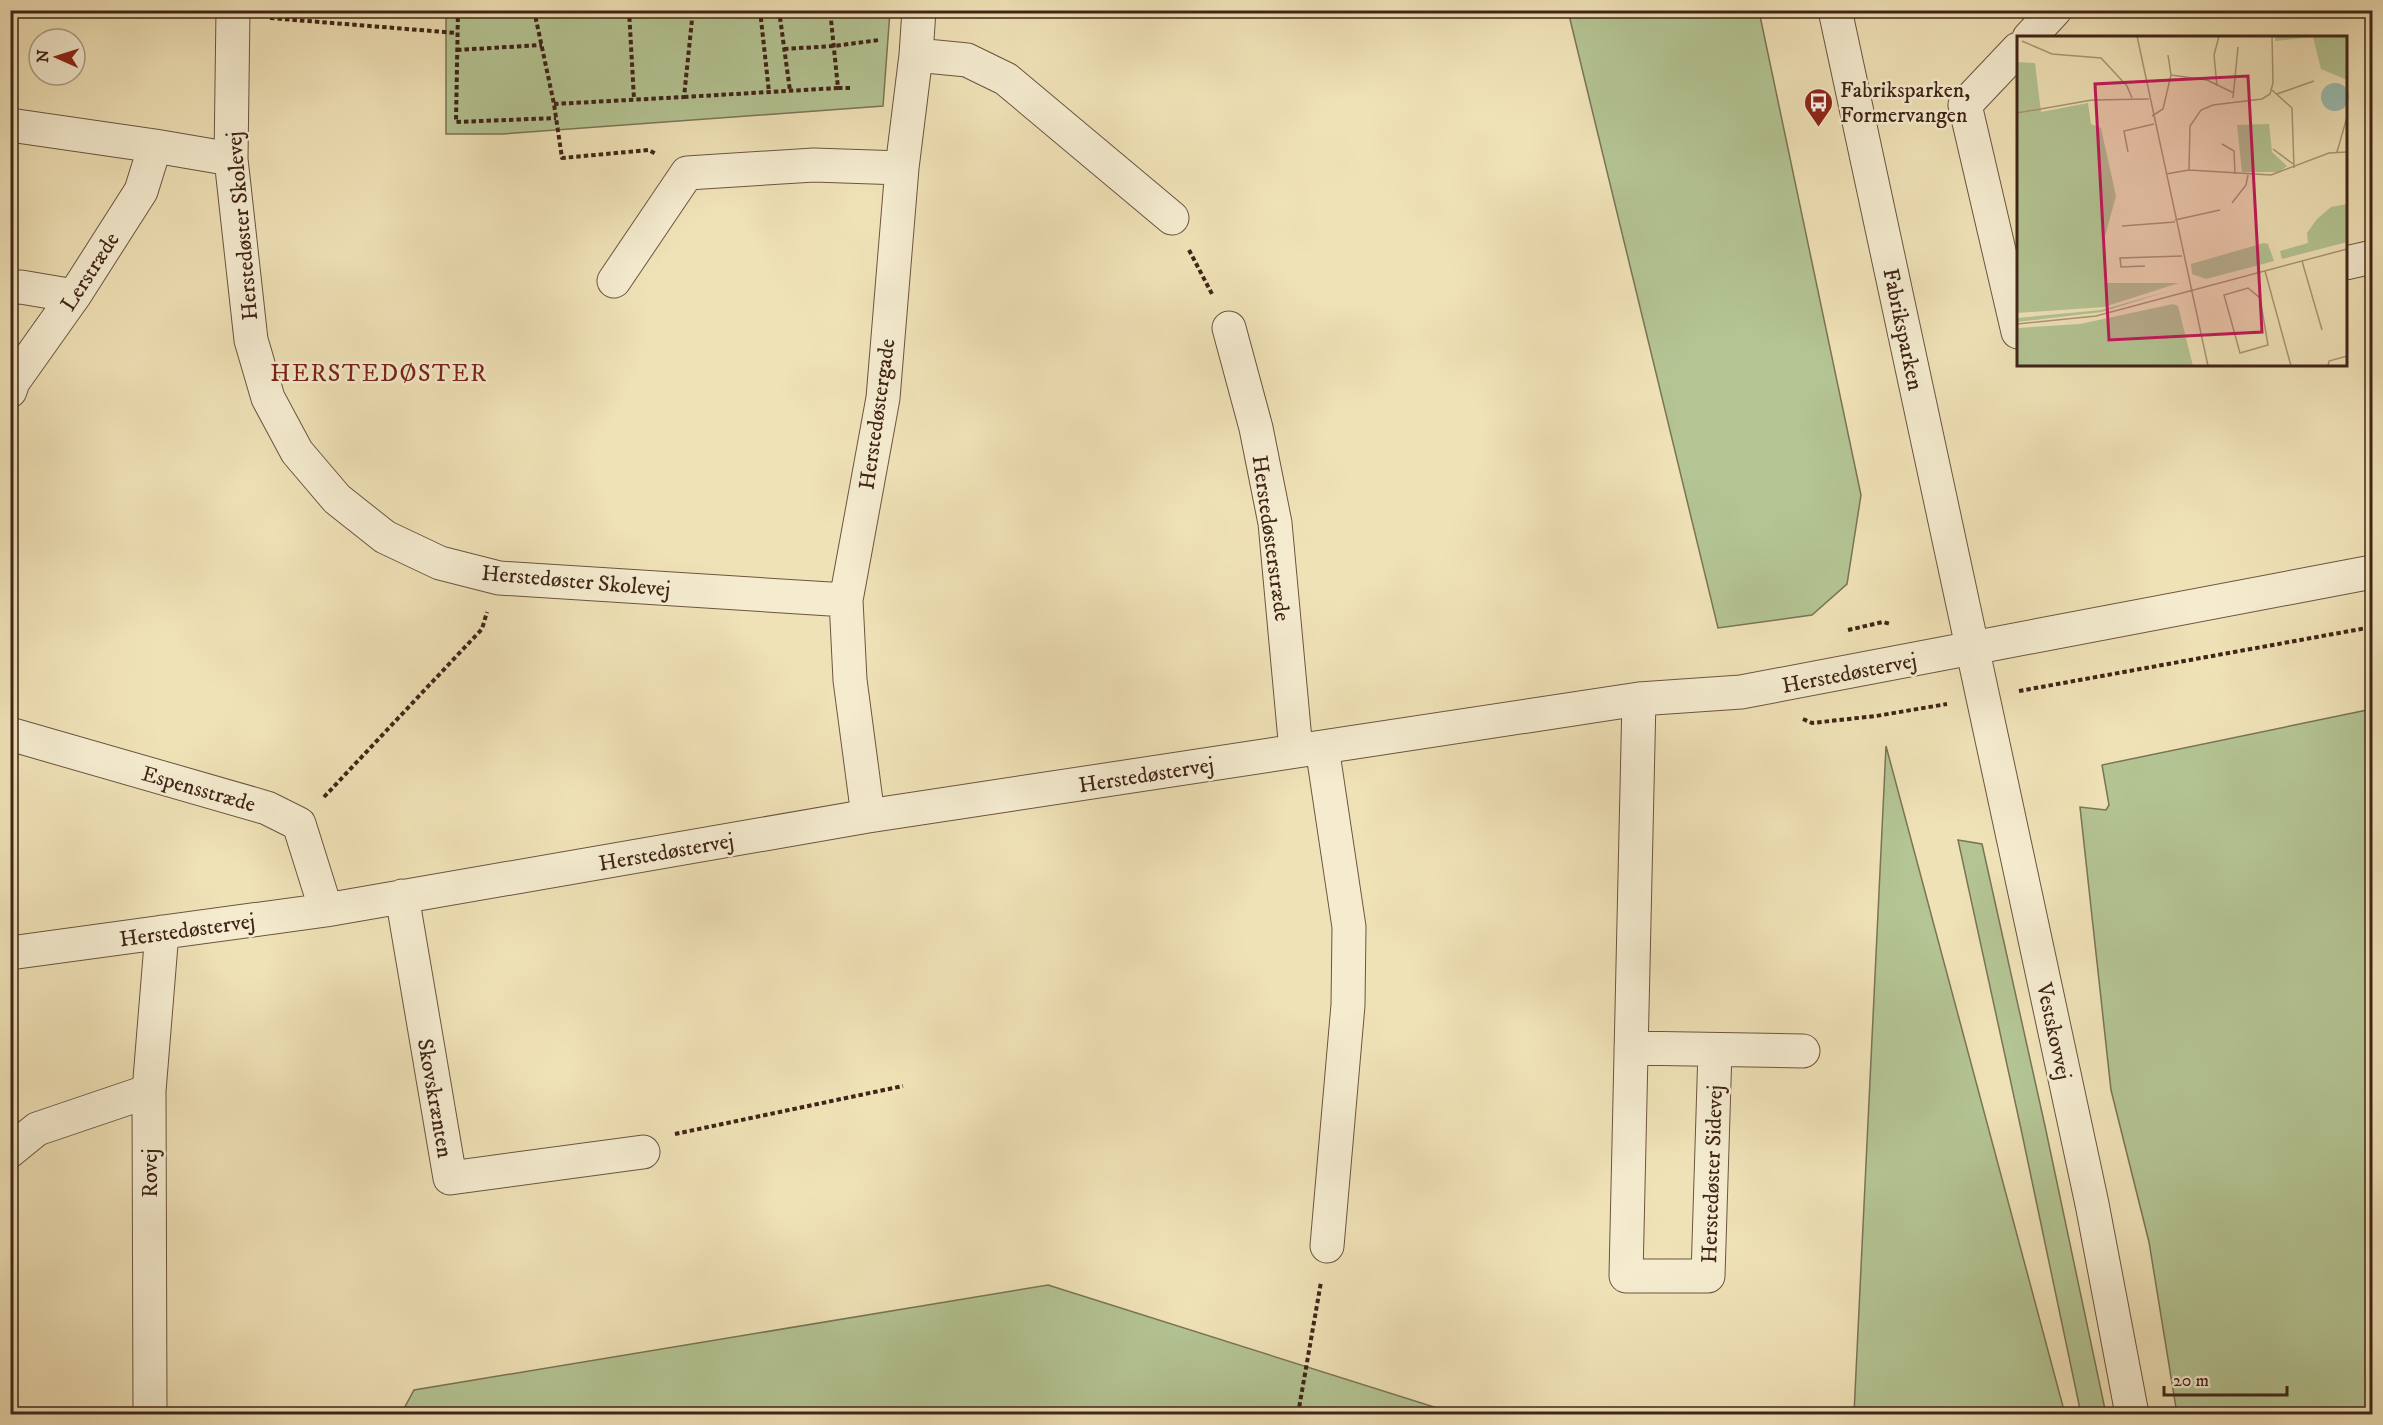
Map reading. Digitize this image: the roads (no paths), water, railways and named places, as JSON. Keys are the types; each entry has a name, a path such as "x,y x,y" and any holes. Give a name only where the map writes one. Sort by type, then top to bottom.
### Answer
{"street":[{"name":"Herstedøstergade","path":"868,816 850,680 846,600 883,398 902,168 916,56 919,10"},
{"name":"Fabriksparken","path":"1835,10 1973,648"},
{"path":"2032,36 2055,10"},
{"name":"Herstedøster Skolevej","path":"233,13 231,159 251,340 268,398 297,452 337,499 385,537 440,563 499,578 846,600"},
{"path":"2017,51 1965,105 2017,324"},
{"path":"916,56 967,60 1006,80 1172,218"},
{"path":"10,125 231,159"},
{"name":"Lerstræde","path":"10,391 13,382 74,296 141,191 155,146"},
{"path":"614,281 687,173 814,165 902,168"},
{"path":"2347,263 2373,257"},
{"path":"10,288 21,287 74,296"},
{"name":"Herstedøsterstræde","path":"1229,328 1256,428 1275,523 1309,749"},
{"name":"Herstedøstervej","path":"10,953 326,910 868,816 1639,699 1741,692 2373,572"},
{"name":"Vestskovvej","path":"1973,648 2092,1204 2132,1414"},
{"name":"Herstedøster Sidevej","path":"1639,699 1626,1276 1708,1276 1715,1050"},
{"name":"Espensstræde","path":"10,734 267,808 299,824 326,910"},
{"path":"1309,749 1349,927 1348,1005 1327,1246"},
{"name":"Skovskrænten","path":"402,896 450,1178 643,1152"},
{"name":"Rovej","path":"150,1414 149,1091 162,932"},
{"path":"1632,1048 1803,1051"},
{"path":"10,1151 37,1129 149,1091"}],"place":[{"name":"Fabriksparken, Formervangen","path":"1819,128"}],"district":[{"name":"HERSTEDØSTER","path":"379,373"}]}
